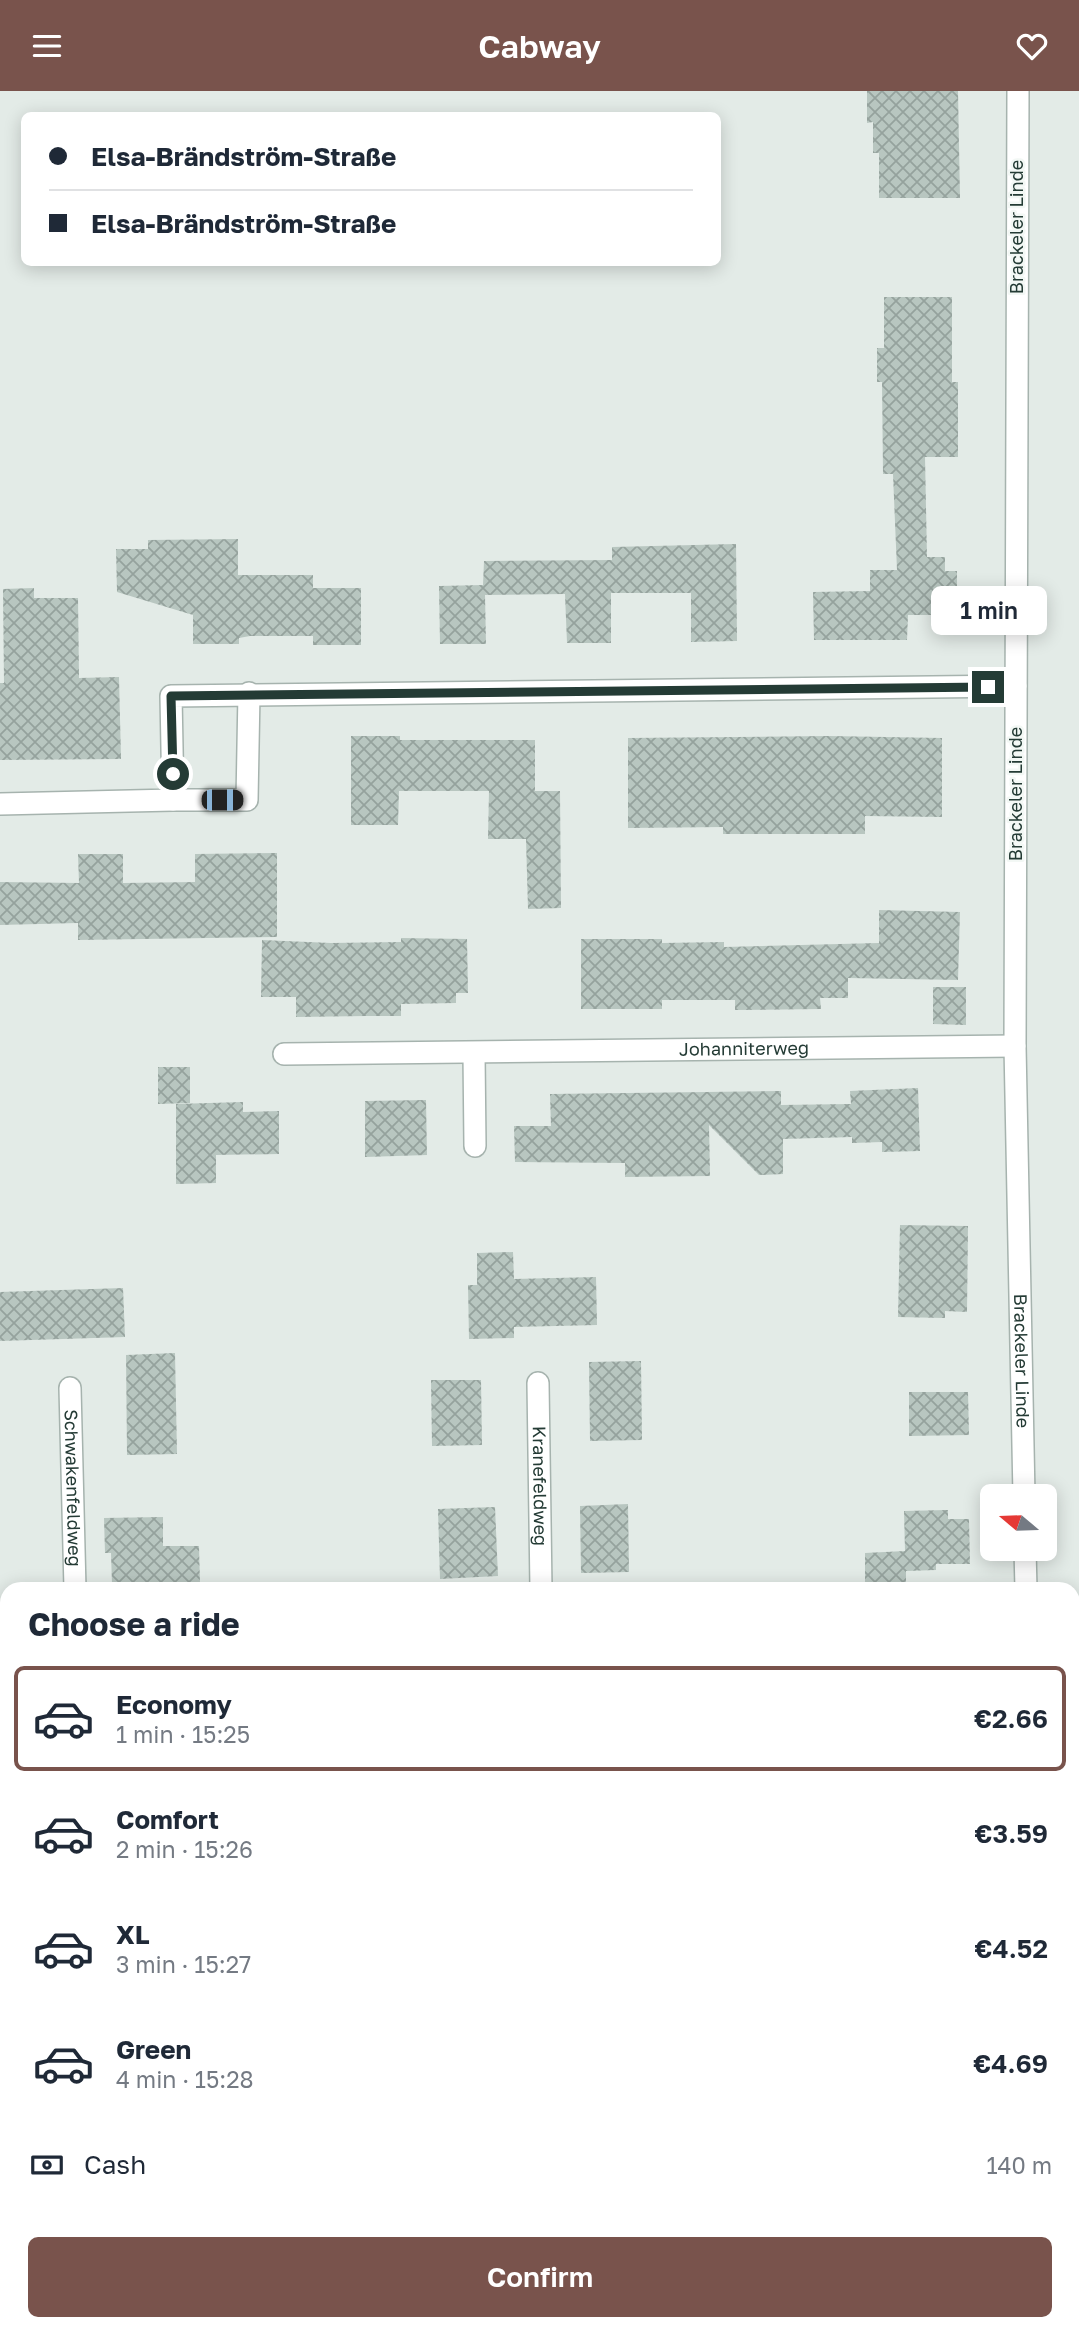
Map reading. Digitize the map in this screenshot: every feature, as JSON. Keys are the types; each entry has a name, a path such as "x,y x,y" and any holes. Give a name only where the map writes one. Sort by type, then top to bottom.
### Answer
{"street":[{"name":"Brackeler Linde","path":"1018,91 1015,1046 1024,1484"},
{"path":"173,800 171,696 249,693 1016,687"},
{"path":"0,804 247,800 249,693"},
{"name":"Johanniterweg","path":"284,1054 1015,1046"},
{"path":"474,1054 475,1146"},
{"name":"Kranefeldweg","path":"538,1383 541,1582"},
{"name":"Schwakenfeldweg","path":"70,1388 75,1582"},
{"path":"1025,1561 1026,1582"}],"building":[{"path":"867,91 958,91 960,198 879,198 879,153 873,153 873,122 867,123"},
{"path":"884,297 952,297 952,382 958,382 958,457 925,457 927,557 945,557 945,571 957,571 957,615 908,615 907,640 814,640 813,592 870,591 870,570 897,570 893,474 883,474 882,382 877,382 877,348 884,348"},
{"path":"238,539 238,575 313,575 313,588 361,588 361,645 313,645 313,636 250,636 239,638 239,644 193,644 193,615 117,592 116,549 148,549 148,540"},
{"path":"736,544 737,641 691,642 691,593 611,593 611,643 567,643 565,594 485,595 486,644 440,644 439,586 483,585 484,561 612,560 612,547"},
{"path":"34,588 34,598 78,598 79,678 119,677 121,759 0,760 0,683 4,683 3,589"},
{"path":"351,736 400,736 400,740 535,740 535,791 560,791 561,908 528,909 526,839 488,839 489,791 399,791 398,825 351,825"},
{"path":"628,738 942,738 942,817 865,816 865,834 723,834 723,827 628,828"},
{"path":"277,853 277,937 78,940 78,923 0,925 0,882 79,883 78,854 123,854 123,883 195,882 195,854"},
{"path":"879,910 960,912 958,980 848,978 848,998 820,998 821,1009 735,1010 735,1000 662,1000 662,1009 581,1009 581,939 662,939 662,943 724,942 724,947 879,943"},
{"path":"401,938 467,939 468,993 456,993 456,1003 401,1004 401,1016 296,1017 296,997 261,997 262,940 401,942"},
{"path":"933,987 966,987 966,1025 933,1024"},
{"path":"158,1067 190,1067 190,1103 158,1104"},
{"path":"918,1088 920,1151 882,1152 882,1142 852,1143 852,1137 783,1139 783,1174 759,1175 709,1125 710,1176 625,1177 625,1163 515,1162 514,1126 551,1126 550,1094 781,1091 781,1105 851,1104 850,1091"},
{"path":"426,1100 427,1155 365,1157 365,1101"},
{"path":"243,1102 243,1112 279,1111 279,1154 216,1155 216,1183 176,1184 176,1104"},
{"path":"900,1225 968,1226 967,1312 945,1311 945,1318 898,1317"},
{"path":"513,1252 514,1279 596,1277 597,1325 514,1327 514,1338 469,1339 468,1285 477,1285 477,1253"},
{"path":"123,1288 125,1337 0,1341 0,1292"},
{"path":"175,1353 177,1454 127,1455 126,1355"},
{"path":"641,1361 642,1440 590,1441 589,1362"},
{"path":"431,1380 481,1380 482,1445 432,1446"},
{"path":"909,1392 968,1392 969,1435 909,1436"},
{"path":"628,1504 629,1572 581,1573 580,1506"},
{"path":"495,1507 498,1576 440,1579 438,1509"},
{"path":"948,1510 948,1519 969,1519 970,1564 936,1564 936,1570 906,1571 906,1582 865,1582 865,1553 905,1551 904,1511"},
{"path":"163,1517 163,1546 199,1546 200,1582 112,1582 111,1553 105,1553 104,1518"}],"route":[{"path":"173,774 171,696 249,693 988,687"}]}
